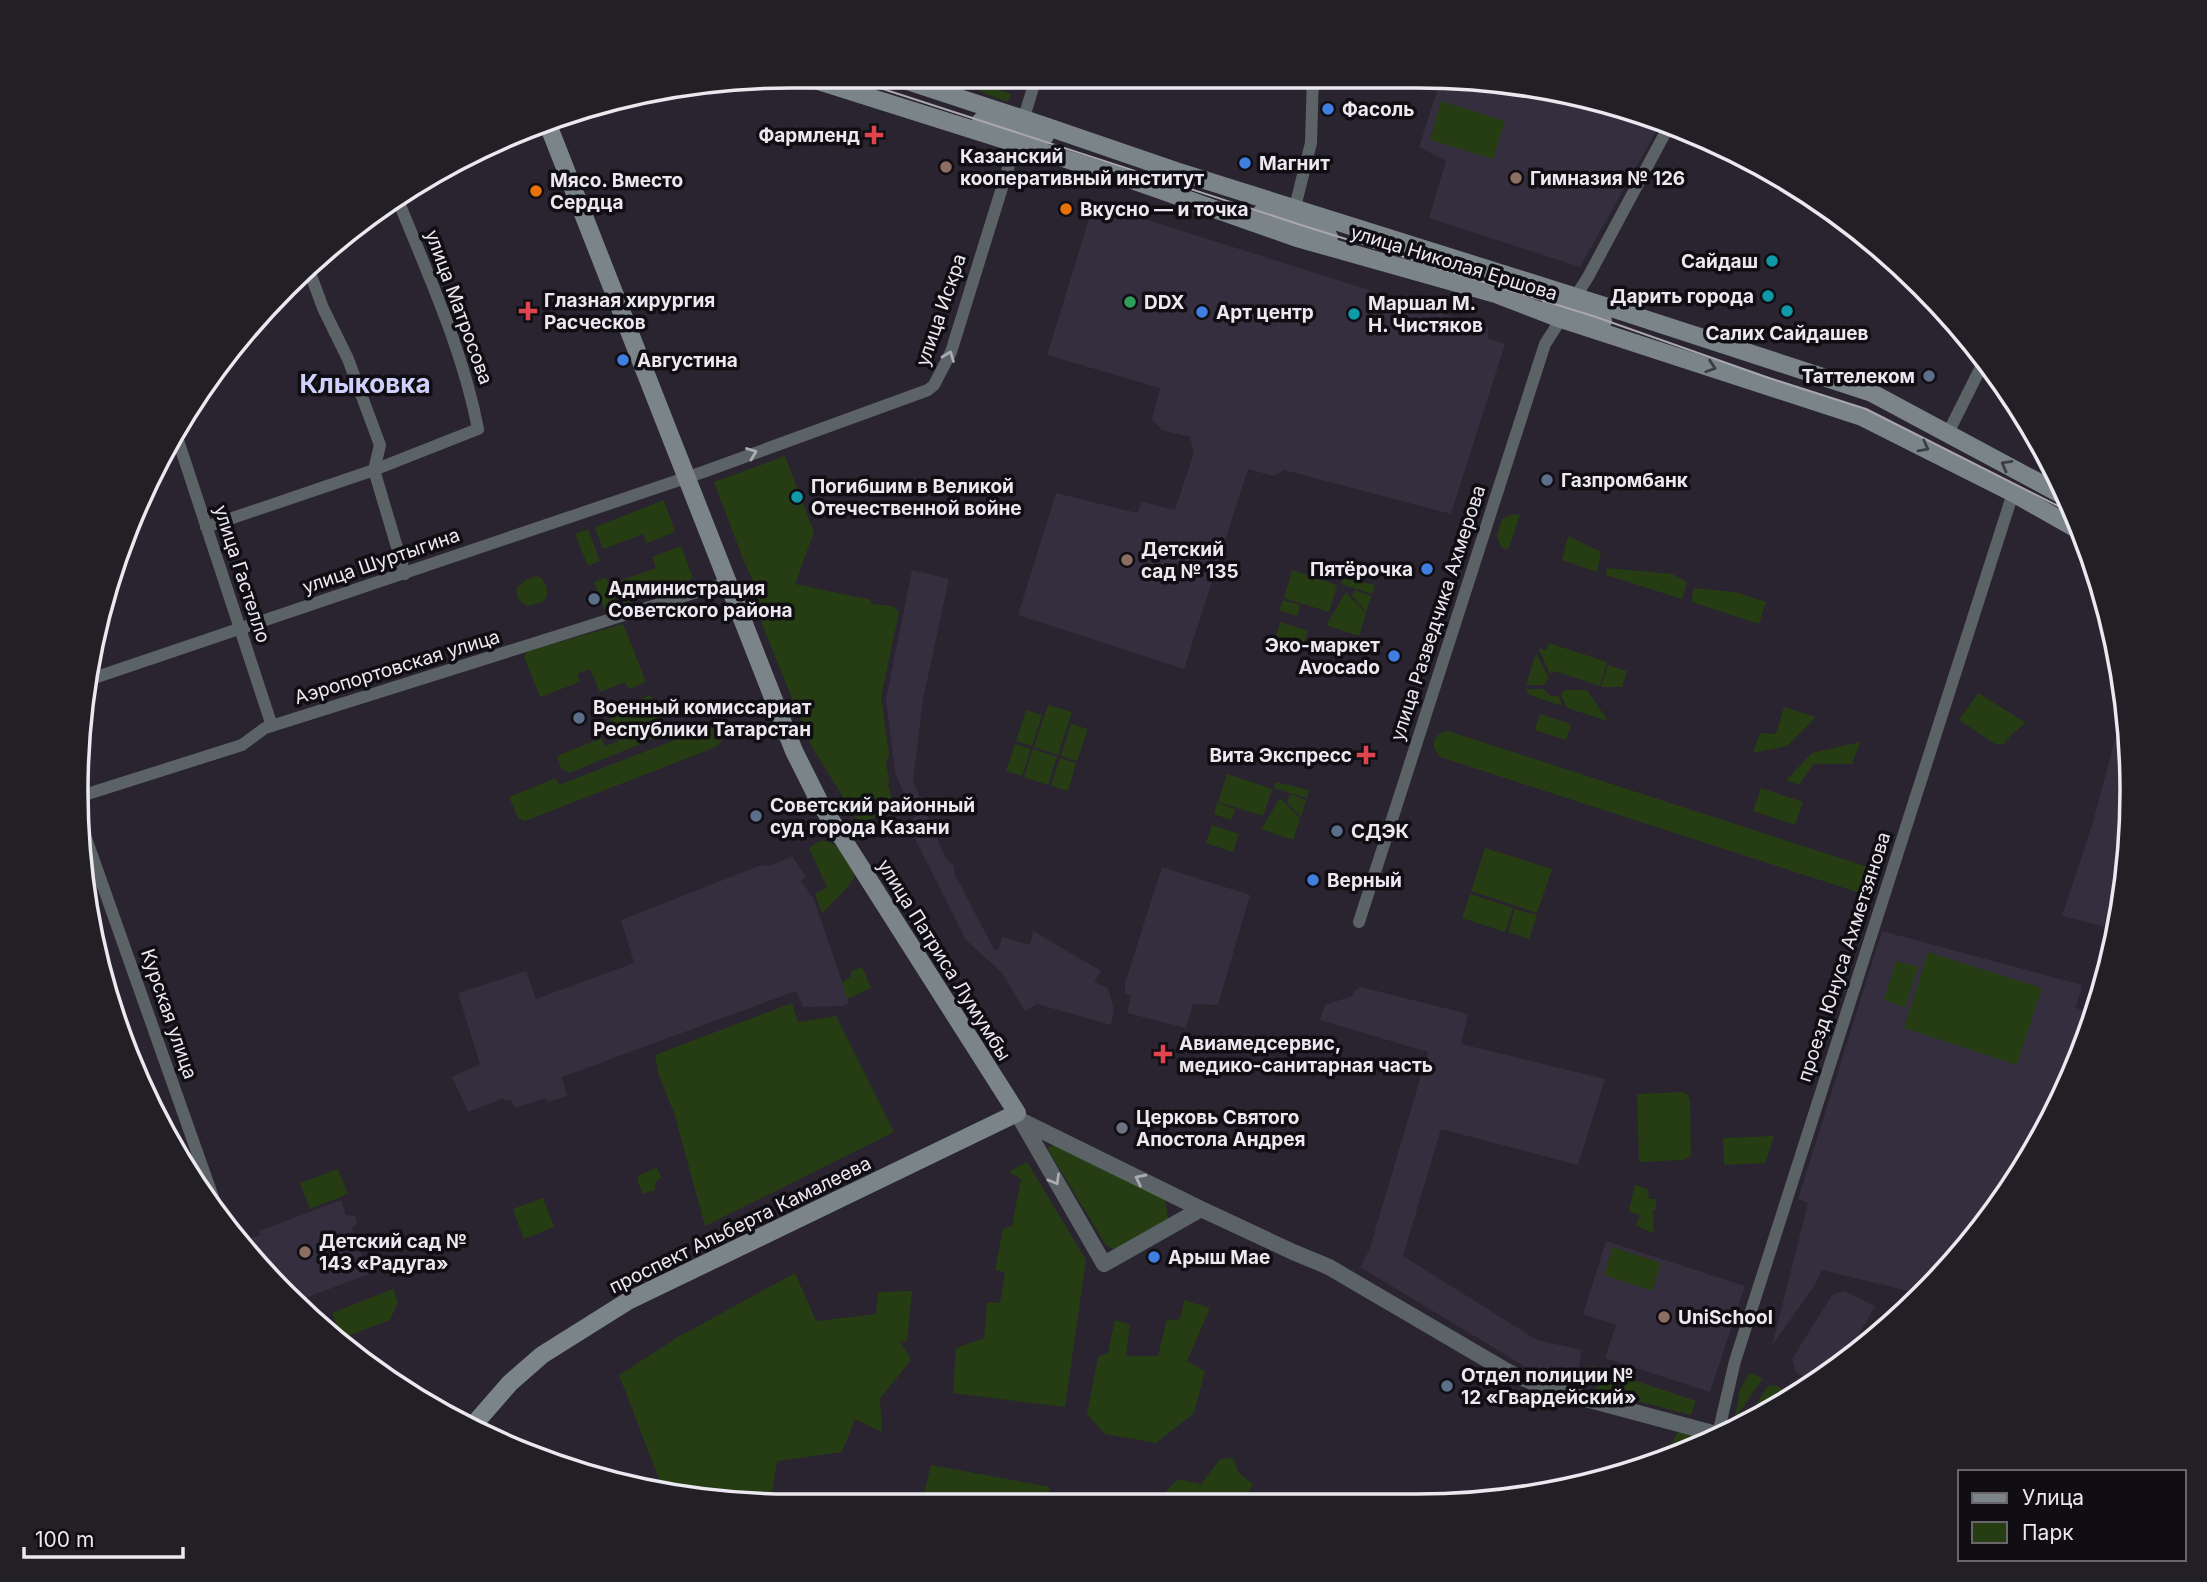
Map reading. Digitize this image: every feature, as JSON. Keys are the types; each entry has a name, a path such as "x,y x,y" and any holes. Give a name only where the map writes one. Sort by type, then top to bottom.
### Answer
{"main road":[{"name":"улица Николая Ершова","path":"844,88 1176,171 1439,253"},
{"name":"улица Николая Ершова","path":"928,88 1129,179 1301,225 1385,262 1496,294 1680,332 1872,393 2051,489"},
{"name":"улица Патриса Лумумбы","path":"550,130 794,751 820,803 1019,1117"},
{"path":"1176,171 1302,220 1439,253 1569,307"},
{"name":"улица Николая Ершова","path":"1569,307 1647,345 1862,417 2013,493 2066,523"},
{"path":"2013,493 2062,514"},
{"name":"проспект Альберта Камалеева","path":"477,1421 510,1384 542,1355 628,1301 1019,1117"}],"street":[{"name":"улица Искра","path":"688,477 904,400 929,390 934,385 951,352 1033,88"},
{"path":"1295,207 1311,143 1313,88"},
{"name":"улица Разведчика Ахмерова","path":"1359,922 1540,359 1549,337 1569,307 1665,133"},
{"name":"улица Матросова","path":"374,470 478,429 471,391 400,206"},
{"path":"312,277 323,308 348,359 380,445 374,470 405,574"},
{"path":"1948,433 1979,370"},
{"name":"улица Гастелло","path":"179,444 272,726"},
{"path":"206,527 374,470"},
{"name":"улица Шуртыгина","path":"97,677 688,477"},
{"name":"проезд Юнуса Ахметзянова","path":"1723,1424 1735,1361 2013,493"},
{"name":"Аэропортовская улица","path":"88,794 242,745 261,730 272,726 729,582"},
{"name":"Курская улица","path":"91,851 209,1186"},
{"path":"1019,1117 1201,1209 1329,1267 1510,1373 1552,1390 1707,1431"},
{"name":"улица Патриса Лумумбы","path":"1019,1117 1104,1264 1201,1209"},
{"path":"1169,1227 1174,1213 1171,1194"}],"shaded area":[{"name":"Гимназия № 126","path":"1438,88 1553,101 1598,111 1657,130 1580,267 1429,218 1446,161 1419,147"},
{"path":"1094,203 1489,328 1487,338 1505,344 1451,514 1284,470 1274,476 1248,469 1184,669 1018,615 1056,493 1137,513 1142,502 1175,510 1194,453 1190,437 1162,430 1152,419 1160,388 1047,355"},
{"path":"912,570 949,579 923,699 913,781 921,800 909,805 895,772 886,699"},
{"path":"2117,733 2120,791 2118,837 2106,927 2062,916 2093,822"},
{"path":"926,812 946,859 954,866 954,873 995,951 999,948 1002,937 1030,945 1033,931 1101,971 1094,982 1108,988 1114,1010 1111,1025 1037,1004 1025,1011 1002,973 966,940 906,821"},
{"path":"792,856 806,877 801,881 814,899 849,1003 844,1006 803,1007 796,991 562,1077 567,1096 548,1102 546,1098 515,1108 511,1100 506,1101 504,1098 468,1112 452,1077 480,1064 458,993 526,971 536,999 634,963 621,920 759,866 772,865"},
{"path":"1162,867 1250,895 1218,1005 1193,1004 1186,1028 1127,1013 1131,995 1125,994 1125,983"},
{"path":"1882,931 2082,985 2076,1008 2084,1011 2047,1102 2001,1182 1945,1255 1910,1291 1822,1270 1816,1283 1772,1346 1808,1203 1798,1199"},
{"path":"1361,987 1468,1014 1461,1044 1605,1079 1578,1165 1441,1129 1403,1256 1537,1340 1582,1350 1576,1381 1537,1374 1360,1267 1369,1251 1428,1052 1320,1020 1325,1005 1352,996 1354,991"},
{"name":"Детский сад № 143 «Радуга»","path":"341,1200 346,1215 355,1216 357,1222 352,1229 369,1274 305,1298 249,1239 260,1235 259,1231"},
{"name":"UniSchool","path":"1606,1241 1745,1286 1710,1392 1605,1358 1616,1325 1583,1314"},
{"path":"1845,1291 1875,1306 1855,1340 1805,1378 1796,1372 1792,1359 1832,1295"}],"green space":[{"path":"975,88 995,88 1011,94 1008,102"},
{"path":"1441,101 1505,121 1493,159 1430,140"},
{"path":"785,456 814,532 795,584 871,600 871,604 892,606 899,612 881,697 889,754 886,765 888,785 893,802 885,811 865,823 859,823 811,745 751,597 758,591 714,482"},
{"path":"664,500 675,532 647,543 643,534 603,549 595,527"},
{"path":"1512,514 1520,515 1508,550 1501,547 1497,536 1502,519"},
{"path":"588,529 600,561 588,566 575,534"},
{"path":"1568,536 1601,552 1597,572 1562,560"},
{"path":"681,546 693,578 624,604 616,582 656,568 652,557"},
{"path":"1607,568 1672,574 1687,582 1682,599 1606,575"},
{"path":"1292,570 1337,585 1329,612 1284,598"},
{"path":"538,576 546,585 547,595 543,602 527,606 519,600 516,589 526,580"},
{"path":"606,577 618,607 605,611 594,582"},
{"path":"1342,578 1375,585 1372,594 1341,584"},
{"path":"1693,588 1735,592 1766,602 1759,624 1692,602"},
{"path":"1354,590 1372,596 1366,612 1352,596"},
{"path":"1346,592 1366,614 1359,636 1326,625"},
{"path":"1283,600 1300,605 1297,616 1279,610"},
{"path":"1280,622 1308,631 1302,649 1275,640"},
{"path":"623,624 646,682 629,689 625,682 600,692 590,669 577,674 580,682 540,697 524,657 528,651"},
{"path":"1549,643 1607,662 1600,686 1555,671 1550,674 1539,650 1546,651"},
{"path":"1536,653 1549,678 1544,685 1526,685"},
{"path":"1608,665 1627,671 1622,687 1601,687"},
{"path":"1526,689 1544,689 1550,696 1558,696 1563,706 1529,695"},
{"path":"1564,690 1587,690 1608,721 1567,708 1561,695"},
{"path":"1978,693 2026,723 2003,745 1995,744 1959,720"},
{"path":"651,695 665,734 569,773 561,768 557,756 602,738 605,746 619,741 610,719 636,709 634,702"},
{"path":"1048,705 1072,712 1058,755 1034,747"},
{"path":"1784,707 1816,717 1787,746 1753,753 1760,733 1776,734"},
{"path":"1026,710 1042,715 1032,746 1016,741"},
{"path":"1540,714 1571,724 1566,740 1535,730"},
{"path":"1071,724 1088,729 1077,761 1061,756"},
{"path":"708,727 721,731 722,741 716,747 525,821 518,818 509,797 556,778 559,785"},
{"path":"1448,731 1871,868 1878,875 1878,886 1872,893 1863,894 1440,757 1434,748 1434,741 1439,734"},
{"path":"1860,742 1852,764 1813,764 1799,785 1786,780 1812,753"},
{"path":"1015,744 1031,749 1022,776 1006,771"},
{"path":"1033,749 1057,757 1048,785 1024,777"},
{"path":"1060,758 1076,763 1068,791 1051,786"},
{"path":"1227,774 1272,789 1263,816 1218,802"},
{"path":"1276,782 1309,790 1307,798 1274,788"},
{"path":"1761,788 1803,802 1795,825 1753,811"},
{"path":"1290,794 1306,800 1301,817 1287,803"},
{"path":"1280,798 1300,819 1293,840 1261,829"},
{"path":"1217,803 1235,809 1231,820 1214,814"},
{"path":"1212,825 1239,834 1233,852 1206,843"},
{"path":"820,841 832,843 837,847 855,874 846,889 822,914 815,894 827,887 809,848"},
{"path":"1485,848 1552,869 1537,913 1471,891"},
{"path":"1470,894 1513,908 1505,932 1462,918"},
{"path":"1515,909 1537,915 1529,939 1508,932"},
{"path":"1928,952 2042,988 2017,1065 1904,1028"},
{"path":"1896,961 1918,967 1905,1007 1884,1000"},
{"path":"862,967 871,988 847,999 842,983 851,976 851,971"},
{"path":"792,1003 798,1022 836,1016 894,1132 705,1226 674,1113 658,1073 655,1055"},
{"path":"1637,1094 1687,1094 1690,1100 1691,1156 1684,1160 1639,1162"},
{"path":"1774,1136 1765,1163 1724,1165 1723,1138"},
{"path":"1056,1145 1165,1200 1169,1223 1114,1250 1106,1245 1047,1148"},
{"path":"1027,1162 1086,1260 1065,1407 953,1393 956,1348 984,1338 987,1302 1000,1303 1005,1272 995,1270 1003,1229 1012,1226 1021,1179 1009,1172"},
{"path":"657,1167 661,1177 655,1183 655,1190 643,1194 638,1176"},
{"path":"338,1169 348,1194 310,1209 300,1183"},
{"path":"1635,1185 1648,1189 1649,1199 1656,1199 1656,1209 1653,1210 1654,1233 1636,1226 1640,1215 1630,1212"},
{"path":"543,1198 554,1227 524,1239 513,1209"},
{"path":"1613,1247 1661,1263 1652,1291 1604,1275"},
{"path":"795,1273 816,1321 876,1314 878,1292 912,1291 907,1341 900,1341 911,1360 880,1399 882,1432 855,1419 842,1452 777,1461 771,1494 745,1493 660,1482 619,1375 678,1337"},
{"path":"393,1289 398,1302 390,1320 347,1336 339,1329 332,1313"},
{"path":"1184,1300 1210,1308 1187,1361 1205,1371 1194,1413 1156,1443 1105,1434 1087,1414 1098,1357 1108,1353 1115,1320 1130,1324 1126,1356 1158,1356 1167,1319 1176,1321 1181,1317"},
{"path":"1592,1366 1696,1401 1691,1415 1599,1391 1590,1375"},
{"path":"1749,1373 1763,1378 1735,1416 1740,1390"},
{"path":"1771,1385 1784,1390 1755,1407 1766,1388"},
{"path":"1680,1429 1700,1434 1685,1441 1669,1447"},
{"path":"1233,1458 1239,1473 1253,1484 1248,1494 1164,1494 1178,1479 1201,1484 1220,1459"},
{"path":"931,1465 1050,1487 1049,1494 924,1494"}],"tram line":[{"path":"880,88 1301,225 1596,317 1866,409 2059,506"}],"place":[{"name":"Фасоль","path":"1328,109"},
{"name":"Фармленд","path":"874,135"},
{"name":"Магнит","path":"1245,163"},
{"name":"Казанский кооперативный институт","path":"946,167"},
{"name":"Гимназия № 126","path":"1516,178"},
{"name":"Мясо. Вместо Сердца","path":"536,191"},
{"name":"Вкусно — и точка","path":"1066,209"},
{"name":"Сайдаш","path":"1772,261"},
{"name":"Дарить города","path":"1768,296"},
{"name":"DDX","path":"1130,302"},
{"name":"Глазная хирургия Расческов","path":"528,311"},
{"name":"Салих Сайдашев","path":"1787,311"},
{"name":"Арт центр","path":"1202,312"},
{"name":"Маршал М. Н. Чистяков","path":"1354,314"},
{"name":"Августина","path":"623,360"},
{"name":"Таттелеком","path":"1929,376"},
{"name":"Газпромбанк","path":"1547,480"},
{"name":"Погибшим в Великой Отечественной войне","path":"797,497"},
{"name":"Детский сад № 135","path":"1127,560"},
{"name":"Пятёрочка","path":"1427,569"},
{"name":"Администрация Советского района","path":"594,599"},
{"name":"Эко-маркет Avocado","path":"1394,656"},
{"name":"Военный комиссариат Республики Татарстан","path":"579,718"},
{"name":"Вита Экспресс","path":"1366,755"},
{"name":"Советский районный суд города Казани","path":"756,816"},
{"name":"СДЭК","path":"1337,831"},
{"name":"Верный","path":"1313,880"},
{"name":"Авиамедсервис, медико-санитарная часть","path":"1163,1054"},
{"name":"Церковь Святого Апостола Андрея","path":"1122,1128"},
{"name":"Детский сад № 143 «Радуга»","path":"305,1252"},
{"name":"Арыш Мае","path":"1154,1257"},
{"name":"UniSchool","path":"1664,1317"},
{"name":"Отдел полиции № 12 «Гвардейский»","path":"1447,1386"}],"district":[{"name":"Клыковка","path":"365,383"}]}
